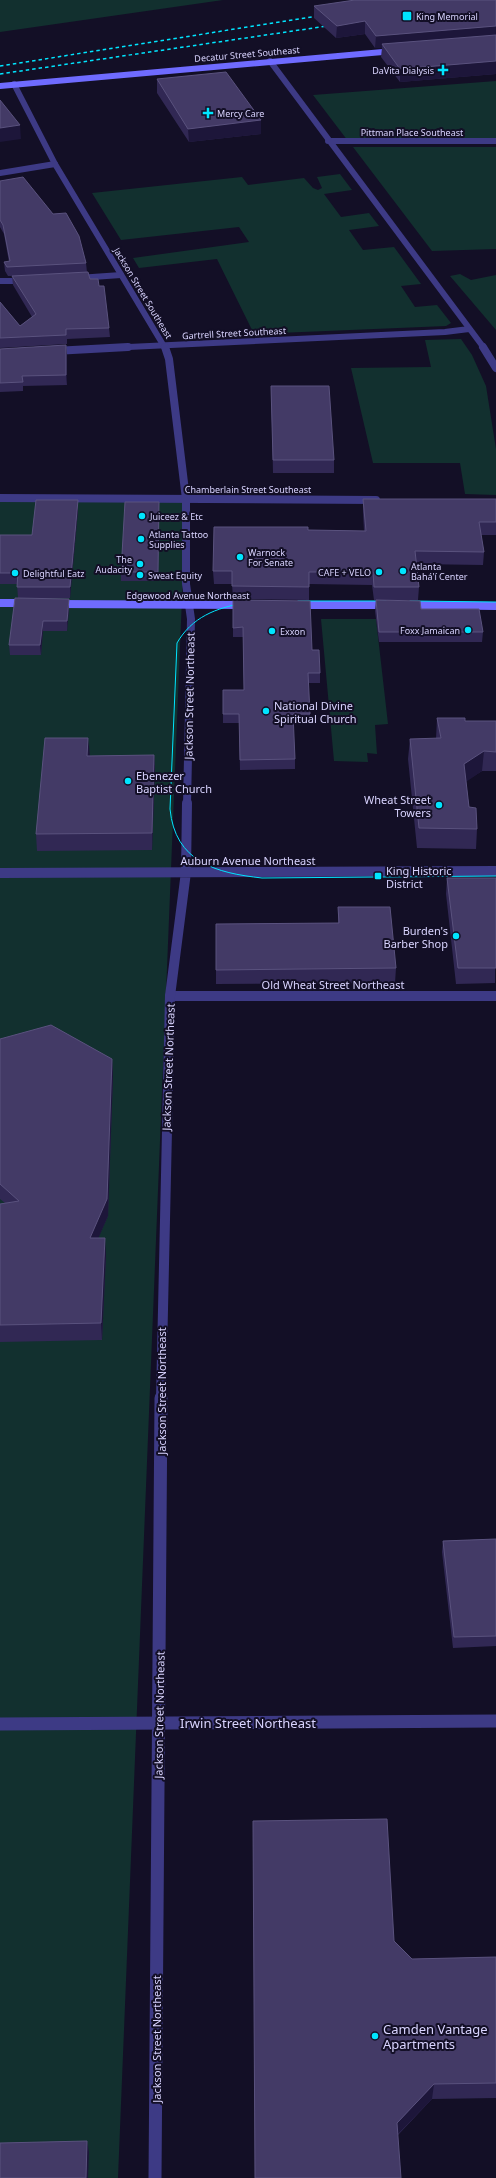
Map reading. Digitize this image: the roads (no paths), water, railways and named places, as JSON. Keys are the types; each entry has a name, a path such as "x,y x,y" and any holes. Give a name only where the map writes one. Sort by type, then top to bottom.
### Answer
{"main road":[{"name":"Decatur Street Southeast","path":"0,86 270,61 399,51"},
{"path":"0,603 34,603"},
{"name":"Edgewood Avenue Northeast","path":"50,603 256,605"},
{"path":"288,605 496,606"}],"street":[{"path":"270,61 469,329 496,368"},
{"name":"Jackson Street Southeast","path":"14,84 55,164 164,345 168,359 186,499 186,584 189,605"},
{"name":"Pittman Place Southeast","path":"328,141 496,141"},
{"path":"0,173 55,164"},
{"path":"73,278 121,275"},
{"path":"0,281 35,280"},
{"name":"Gartrell Street Southeast","path":"46,351 445,332 469,329"},
{"name":"Chamberlain Street Southeast","path":"0,498 385,500"},
{"name":"Jackson Street Northeast","path":"155,2178 161,1354 170,996 186,872 191,619 189,605"},
{"name":"Auburn Avenue Northeast","path":"0,873 496,871"},
{"name":"Old Wheat Street Northeast","path":"170,996 496,996"},
{"name":"Irwin Street Northeast","path":"0,1724 496,1721"}],"tram line":[{"path":"298,601 386,601"},
{"path":"410,601 496,602"},
{"path":"244,603 214,611 197,620 183,634 177,643 170,809 174,827 180,841 189,853 201,862 214,868 229,873 262,878 496,876"}],"railway":[{"path":"0,66 324,15"},
{"path":"0,74 334,25"}],"place":[{"name":"King Memorial","path":"407,16"},
{"name":"DaVita Dialysis","path":"443,70"},
{"name":"Mercy Care","path":"208,113"},
{"name":"Juiceez & Etc","path":"142,516"},
{"name":"Atlanta Tattoo Supplies","path":"141,539"},
{"name":"Warnock For Senate","path":"240,557"},
{"name":"The Audacity","path":"140,564"},
{"name":"Atlanta Bahá'í Center","path":"403,571"},
{"name":"CAFE + VELO","path":"379,572"},
{"name":"Delightful Eatz","path":"15,573"},
{"name":"Sweat Equity","path":"140,575"},
{"name":"Foxx Jamaican","path":"468,630"},
{"name":"Exxon","path":"272,631"},
{"name":"National Divine Spiritual Church","path":"266,711"},
{"name":"Ebenezer Baptist Church","path":"128,781"},
{"name":"Wheat Street Towers","path":"439,805"},
{"name":"King Historic District","path":"378,876"},
{"name":"Burden's Barber Shop","path":"456,936"},
{"name":"Camden Vantage Apartments","path":"375,2036"}]}
